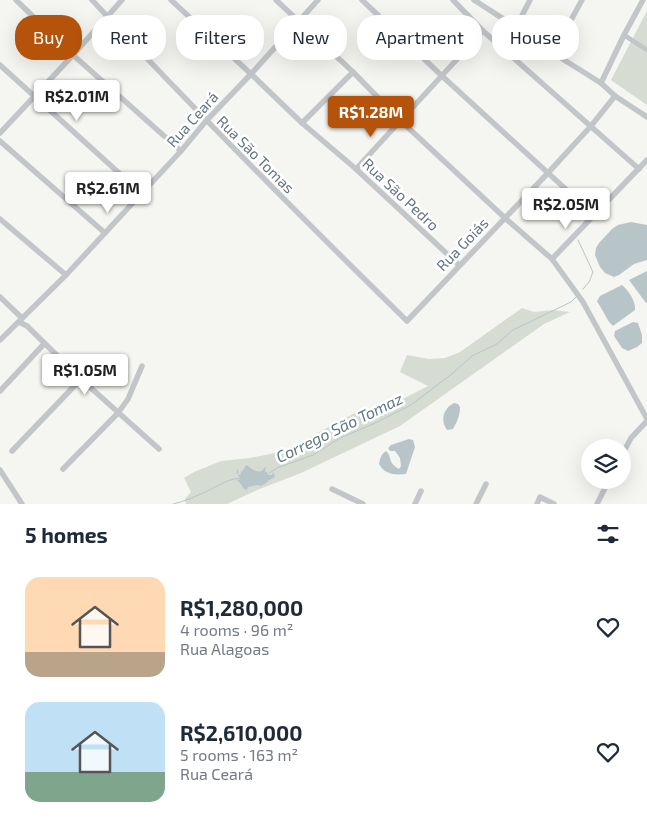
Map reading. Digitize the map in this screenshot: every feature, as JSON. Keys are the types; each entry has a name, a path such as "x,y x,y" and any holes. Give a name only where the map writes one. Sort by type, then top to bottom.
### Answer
{"street":[{"path":"16,0 31,15"},
{"name":"Rua São Tomas","path":"92,0 106,15"},
{"path":"108,15 122,0"},
{"name":"Rua São Pedro","path":"171,0 459,265"},
{"path":"276,0 292,15"},
{"name":"Rua Ceará","path":"304,15 318,0"},
{"path":"362,0 594,216"},
{"path":"453,0 483,31 639,169"},
{"path":"474,0 497,15"},
{"path":"522,15 530,0"},
{"path":"574,15 582,0"},
{"path":"600,83 643,0"},
{"path":"356,169 483,31"},
{"path":"82,45 92,34"},
{"path":"624,35 647,50"},
{"name":"Rua Ceará","path":"0,340 66,275 181,151 206,120 274,48"},
{"path":"0,133 69,60"},
{"path":"78,60 181,151"},
{"name":"Rua São Tomas","path":"149,60 308,224 407,321"},
{"path":"340,60 401,121 552,259 583,302 647,420 630,439"},
{"path":"564,60 647,117"},
{"path":"0,65 141,193"},
{"path":"302,122 353,72"},
{"name":"Rua Goiás","path":"407,321 548,174 615,96"},
{"path":"0,141 104,233"},
{"path":"552,259 647,160"},
{"path":"0,218 66,275"},
{"path":"0,298 44,344 159,449"},
{"path":"0,391 44,344"},
{"path":"63,469 118,412 128,399 142,366"},
{"path":"12,452 81,379"},
{"path":"0,470 22,504"},
{"path":"476,504 486,484"},
{"path":"332,489 359,503"},
{"path":"597,504 604,489"},
{"path":"415,504 421,491"},
{"path":"537,504 540,497 554,504"}],"shaded area":[{"path":"647,11 647,105 611,80"},
{"path":"631,222 647,225 647,260 634,264 614,277 605,273 600,267 595,255 596,248 612,229 618,225"},
{"path":"647,271 647,302 646,303 629,280"},
{"path":"622,285 631,296 635,310 613,326 597,301 600,296"},
{"path":"522,308 534,312 553,310 570,312 544,324 400,426 301,473 227,504 186,504 185,499 191,492 184,478 194,472 221,461 275,453 295,445 355,413 387,407 428,386 400,372 407,355 429,359 445,358 460,352"},
{"path":"633,322 638,323 642,335 642,343 628,351 622,348 614,336 615,331"},
{"path":"454,403 460,407 459,416 453,429 447,430 443,419 444,415 447,408"},
{"path":"409,439 413,440 415,447 406,474 394,474 381,468 379,464 380,458 386,451 391,462 399,469 401,466 400,458 395,451 390,451 388,448 391,445"},
{"path":"246,465 255,471 262,471 266,466 265,472 268,475 272,475 273,472 275,476 261,486 248,487 247,490 236,479 239,480 240,478 237,469 240,475 240,471 242,472"}],"waterway":[{"name":"Corrego São Tomaz","path":"578,240 593,272 589,282 583,289"},
{"name":"Corrego São Tomaz","path":"268,474 277,468 313,455 340,438 411,405 472,356 497,344 513,330 571,302 576,297"},
{"name":"Corrego São Tomaz","path":"173,504 192,498 225,482 240,478"}]}
